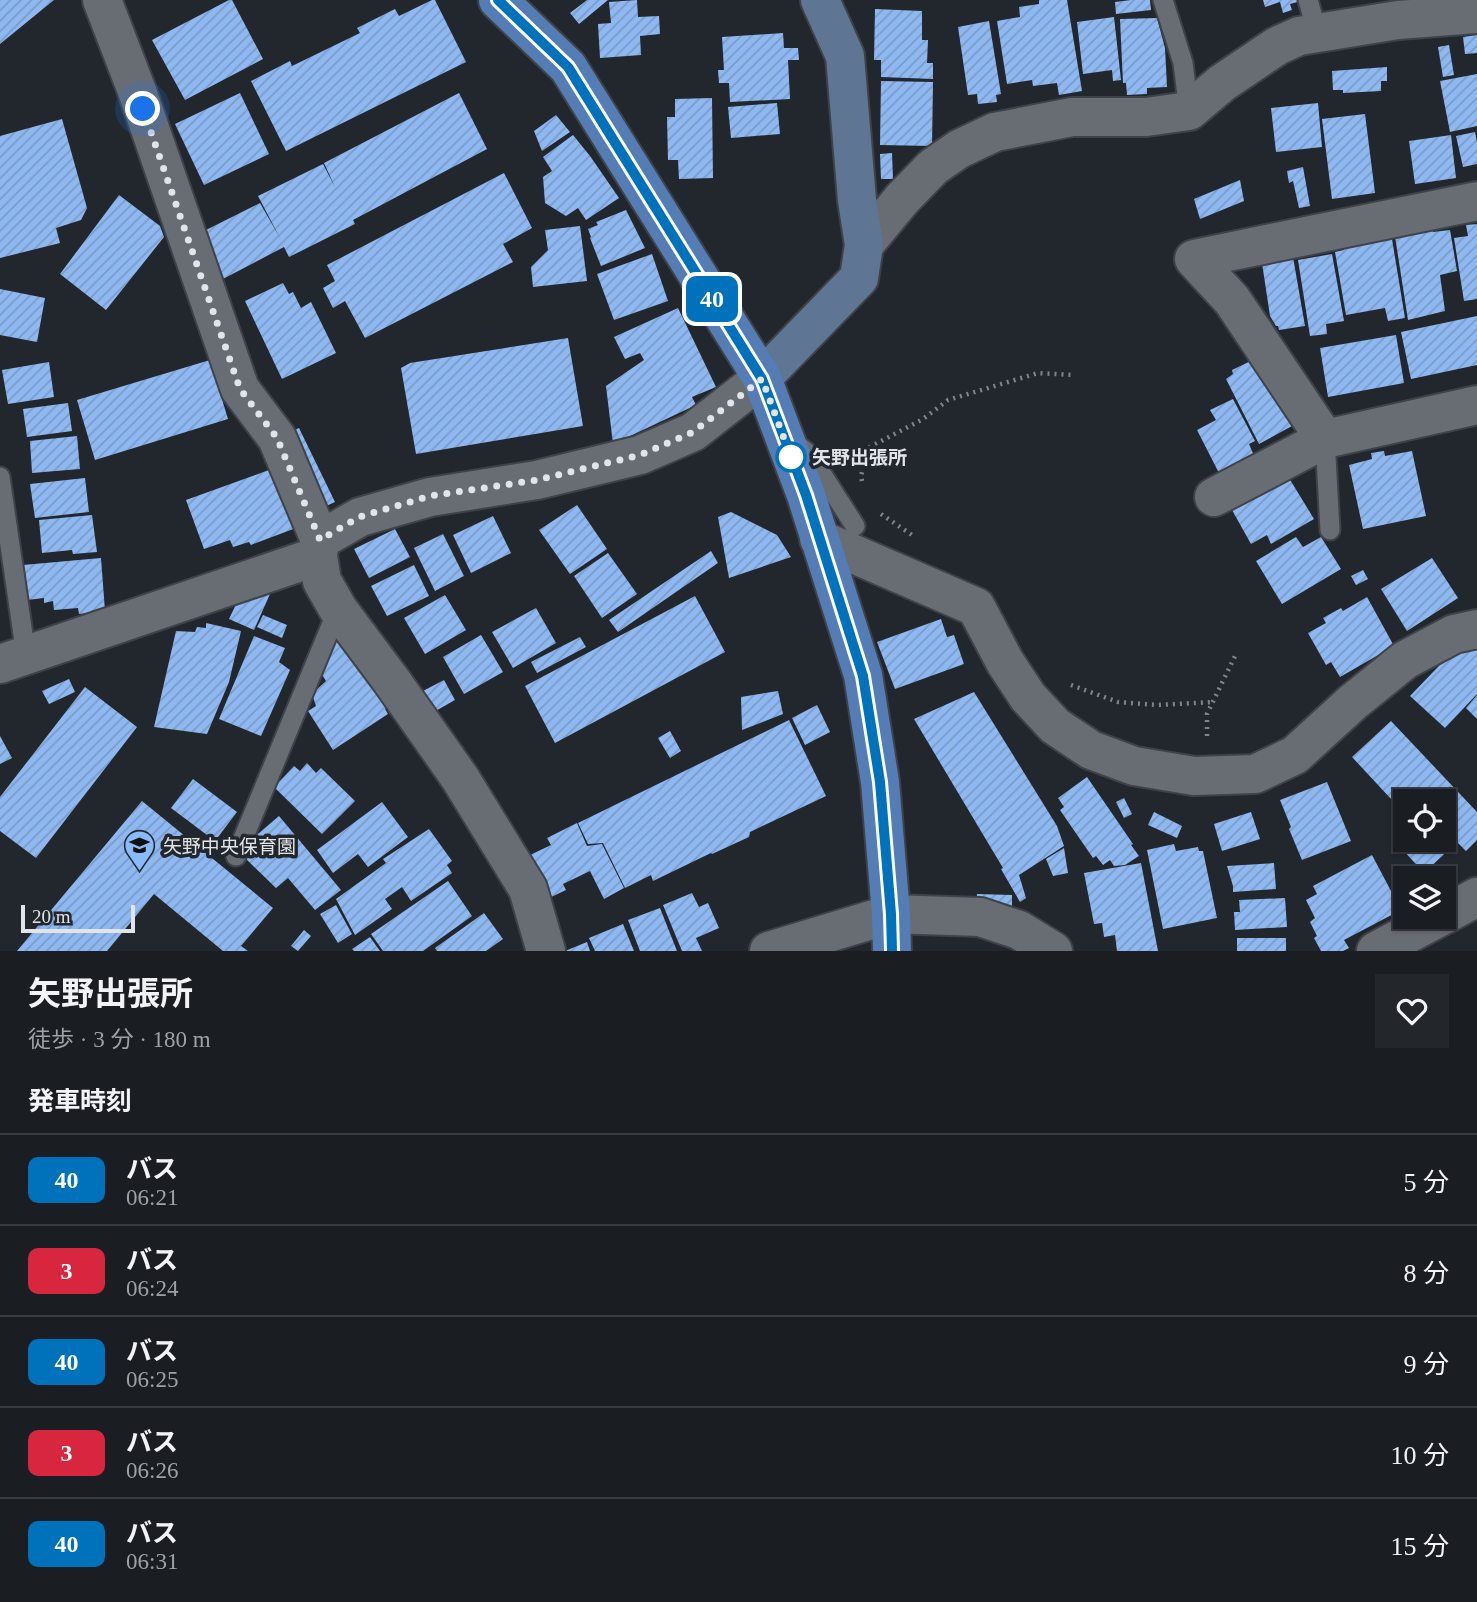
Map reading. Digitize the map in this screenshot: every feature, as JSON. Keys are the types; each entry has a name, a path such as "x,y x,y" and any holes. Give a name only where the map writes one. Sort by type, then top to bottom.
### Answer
{"main road":[{"path":"498,0 568,67 762,379 806,495 863,676 880,782 891,932"}],"street":[{"path":"102,0 137,91 240,389 277,438 319,548 322,581 338,609 460,778 528,889 546,951"},
{"path":"13,659 319,548 359,517 430,496 537,480 640,455 693,432 762,379 859,278 864,245 857,200 845,56 820,0"},
{"path":"864,245 933,167 959,149 995,132 1072,117 1146,117 1189,111 1222,83 1277,46 1299,36 1312,16 1398,20 1477,14"},
{"path":"1325,439 1232,300 1194,258 1477,201"},
{"path":"1214,496 1325,439 1477,405"},
{"path":"819,539 976,607 1005,662 1028,698 1055,726 1091,750 1134,766 1190,775 1255,774 1295,755 1353,702 1405,660 1454,634 1477,629"},
{"path":"1456,908 1477,897"},
{"path":"769,951 980,917 1019,930 1053,951"},
{"path":"1376,951 1417,929"}],"lane":[{"path":"1163,0 1183,63 1189,111"},
{"path":"782,432 810,454 855,526"},
{"path":"1325,439 1330,530"},
{"path":"0,477 13,659"},
{"path":"236,856 338,609"}],"path":[{"path":"864,486 861,476 868,448 923,419 948,400 1038,373 1073,375"},
{"path":"855,526 920,542 880,513"},
{"path":"1190,775 1206,746 1207,714 1236,653"},
{"path":"1065,681 1118,702 1157,705 1213,702"}],"building":[{"path":"0,0 54,0 0,44"},
{"path":"232,0 263,59 185,100 152,40"},
{"path":"435,0 466,62 286,151 251,81 290,61 292,66 360,33 357,28 395,9 399,16"},
{"path":"587,0 608,0 579,24 570,13"},
{"path":"637,0 638,17 659,16 660,34 640,36 641,55 600,58 598,24 611,23 609,2"},
{"path":"1039,0 1067,0 1082,91 1059,95 1057,83 1033,86 1032,80 1007,84 997,21 1020,17 1019,7 1039,4"},
{"path":"1150,0 1151,10 1116,14 1115,2"},
{"path":"1263,0 1301,1 1290,4 1292,10 1283,13 1280,2 1265,7"},
{"path":"875,9 922,11 922,40 928,40 927,63 933,63 933,79 881,77 881,60 874,60"},
{"path":"1114,17 1121,80 1113,81 1112,70 1083,74 1077,22"},
{"path":"1157,18 1165,48 1167,87 1147,88 1147,94 1127,95 1126,83 1123,83 1120,19"},
{"path":"989,21 1001,94 996,95 997,102 978,104 977,94 968,95 958,27"},
{"path":"783,33 784,48 798,48 799,60 788,60 790,99 730,102 729,83 719,83 718,70 724,70 722,37"},
{"path":"1477,35 1477,53 1465,54 1463,37"},
{"path":"1449,45 1454,75 1443,77 1438,47"},
{"path":"1387,67 1387,81 1381,81 1381,91 1343,93 1343,90 1333,90 1332,71"},
{"path":"1477,74 1477,126 1450,132 1440,81"},
{"path":"881,81 933,82 932,146 880,145"},
{"path":"240,93 269,154 204,185 175,124"},
{"path":"459,93 487,149 353,220 355,224 289,257 284,247 219,281 196,235 260,203 280,238 258,196 323,164 335,187 324,163"},
{"path":"712,98 713,178 679,179 678,160 668,160 667,117 675,117 675,99"},
{"path":"777,103 780,134 731,138 728,107"},
{"path":"1318,103 1322,147 1276,152 1271,108"},
{"path":"1365,114 1375,193 1332,199 1322,119"},
{"path":"556,115 570,132 542,151 534,131"},
{"path":"62,119 87,208 81,220 56,228 60,243 0,258 0,136"},
{"path":"1475,132 1477,164 1463,167 1456,136"},
{"path":"573,135 619,198 586,220 578,208 566,216 545,203 543,177 552,171 543,157"},
{"path":"1451,135 1456,178 1415,184 1409,141"},
{"path":"892,153 893,179 881,179 880,154"},
{"path":"1303,167 1310,206 1299,208 1293,181 1289,183 1287,171"},
{"path":"504,173 532,228 503,244 513,262 365,338 345,301 333,308 323,288 335,281 327,265"},
{"path":"1240,180 1244,201 1200,219 1194,199"},
{"path":"119,195 160,226 164,237 106,310 60,274"},
{"path":"626,210 645,248 601,266 588,229 598,225 596,222"},
{"path":"1477,224 1477,299 1464,301 1454,238 1468,236 1466,225"},
{"path":"1431,225 1433,232 1450,230 1457,271 1440,275 1445,311 1408,320 1394,230"},
{"path":"580,226 587,281 533,287 531,267 548,250 545,230"},
{"path":"1391,233 1405,318 1388,321 1385,308 1346,315 1335,252 1344,250 1343,247"},
{"path":"652,254 668,301 614,320 597,274"},
{"path":"1332,254 1344,321 1326,324 1327,334 1310,336 1298,260"},
{"path":"1293,257 1305,326 1279,330 1270,316 1262,263"},
{"path":"283,283 289,294 293,292 301,308 311,302 336,353 282,379 245,301"},
{"path":"0,289 45,298 37,342 0,335"},
{"path":"678,308 716,387 692,397 696,405 613,444 606,386 644,360 640,353 625,359 614,337"},
{"path":"1477,316 1477,365 1411,379 1401,332"},
{"path":"1396,335 1404,383 1328,397 1320,348"},
{"path":"568,338 583,426 416,454 401,368 410,363"},
{"path":"1257,358 1292,426 1259,444 1226,379 1233,374 1232,370"},
{"path":"210,360 228,419 95,460 77,400"},
{"path":"49,362 54,397 8,404 2,370"},
{"path":"1233,399 1255,441 1249,444 1255,458 1220,475 1197,430 1216,420 1210,410"},
{"path":"68,403 72,431 27,437 23,409"},
{"path":"299,428 335,502 324,507 288,433"},
{"path":"77,436 80,469 32,473 30,441"},
{"path":"1384,451 1385,456 1412,451 1426,516 1363,529 1349,465 1372,459 1371,453"},
{"path":"269,470 292,513 296,528 251,545 249,542 233,547 230,540 204,549 186,500"},
{"path":"85,478 89,512 35,518 30,484"},
{"path":"1289,478 1314,519 1271,544 1267,535 1251,544 1232,510"},
{"path":"577,505 607,549 570,574 539,530"},
{"path":"731,512 777,535 791,557 729,578 718,517"},
{"path":"92,515 97,552 73,554 72,550 42,553 39,520"},
{"path":"493,516 511,553 471,573 453,535"},
{"path":"395,529 410,557 369,578 354,549"},
{"path":"443,534 464,576 435,591 414,548"},
{"path":"1296,537 1303,547 1321,537 1341,569 1282,604 1256,561"},
{"path":"711,551 718,563 618,632 609,620"},
{"path":"608,553 637,594 602,618 574,576"},
{"path":"101,558 105,611 79,614 78,608 54,610 53,601 44,603 44,598 27,600 23,565"},
{"path":"1432,558 1458,598 1407,631 1381,589"},
{"path":"414,565 429,596 387,616 371,586"},
{"path":"1363,570 1368,579 1356,585 1351,576"},
{"path":"270,594 254,630 229,619 240,596"},
{"path":"445,595 466,630 425,654 404,618"},
{"path":"695,596 725,652 555,743 525,686"},
{"path":"1367,597 1394,646 1340,677 1331,662 1326,665 1308,633 1326,623 1323,618 1341,608 1343,611"},
{"path":"536,608 556,643 513,668 492,632"},
{"path":"263,615 287,625 282,638 257,627"},
{"path":"941,619 947,637 954,635 964,664 895,689 877,642"},
{"path":"206,623 241,631 229,682 207,734 154,727 176,631 195,632 197,627 206,628"},
{"path":"343,626 393,704 385,709 388,714 333,750 308,711 316,706 314,692 326,681 321,673 333,642"},
{"path":"481,635 503,672 464,694 443,657"},
{"path":"254,636 285,648 279,662 290,670 261,736 219,719"},
{"path":"580,637 586,647 537,673 531,662"},
{"path":"1477,641 1477,694 1445,728 1410,696 1460,644"},
{"path":"69,679 75,692 49,704 42,691"},
{"path":"444,680 455,700 432,713 421,692"},
{"path":"85,687 137,727 36,858 0,831 0,797"},
{"path":"778,691 783,714 742,730 741,697"},
{"path":"974,692 1057,826 1064,846 1019,875 1026,898 1020,902 1001,869 1003,868 914,719"},
{"path":"1477,695 1477,719 1466,708"},
{"path":"817,705 830,732 805,745 792,718"},
{"path":"789,720 826,796 750,832 749,837 712,854 653,881 651,875 625,888 603,843 588,844 578,823"},
{"path":"1391,721 1455,789 1393,789 1393,801 1352,757"},
{"path":"670,731 681,751 670,758 658,738"},
{"path":"0,736 12,758 0,764"},
{"path":"307,763 316,773 321,768 355,801 322,834 275,788 294,766 300,771"},
{"path":"1087,777 1139,856 1125,865 1114,866 1110,860 1103,865 1096,856 1093,858 1060,810 1064,807 1058,798"},
{"path":"193,779 237,812 215,841 171,808"},
{"path":"1327,782 1351,841 1302,860 1280,800"},
{"path":"1456,790 1477,812 1477,840 1466,851 1457,842"},
{"path":"1124,798 1132,814 1124,818 1116,802"},
{"path":"142,801 273,908 241,946 248,951 223,951 154,894 107,951 17,951"},
{"path":"382,802 408,837 368,867 358,854 333,873 317,850"},
{"path":"1154,812 1182,826 1177,838 1148,825"},
{"path":"1251,812 1260,839 1222,851 1214,824"},
{"path":"279,816 341,890 315,910 288,878 276,888 245,858 260,848 252,839"},
{"path":"577,823 587,846 602,844 624,888 604,899 590,871 563,884 566,890 547,899 526,857 551,845 547,838"},
{"path":"429,829 452,861 447,865 452,873 411,901 402,887 385,899 392,909 355,935 336,899 386,863 383,859"},
{"path":"1174,844 1176,851 1198,847 1199,851 1203,851 1217,918 1163,929 1147,850"},
{"path":"1064,848 1068,873 1053,876 1046,859"},
{"path":"1405,852 1446,852 1431,866 1418,866"},
{"path":"1372,855 1393,895 1393,914 1344,940 1349,948 1343,951 1321,951 1310,922 1315,918 1306,900 1317,894 1313,886"},
{"path":"1141,863 1158,951 1117,951 1115,935 1104,937 1102,923 1094,924 1084,873"},
{"path":"1274,863 1276,889 1233,892 1227,866"},
{"path":"448,881 472,916 423,951 383,951 371,934"},
{"path":"692,893 699,907 708,903 719,928 696,938 702,951 682,951 663,905"},
{"path":"977,894 1012,895 1012,906 976,906"},
{"path":"1285,898 1287,927 1235,930 1234,912 1240,912 1239,900"},
{"path":"336,905 352,934 338,943 320,914"},
{"path":"660,908 677,951 640,951 628,920"},
{"path":"484,913 503,939 486,951 437,951 435,948"},
{"path":"623,924 634,951 595,951 589,938"},
{"path":"304,930 311,936 298,951 291,946"},
{"path":"370,937 380,951 352,949"},
{"path":"1237,938 1286,938 1286,951 1237,951"},
{"path":"587,942 590,951 565,951"}],"bus line":[{"name":"40","path":"498,0 568,67 762,379 806,495 863,676 880,782 892,951"}],"place":[{"name":"矢野出張所","path":"791,457"},
{"name":"矢野中央保育園","path":"140,873"}],"route":[{"path":"143,109 240,389 277,438 320,540 359,517 430,496 537,480 640,455 693,432 762,379 791,457"}]}
